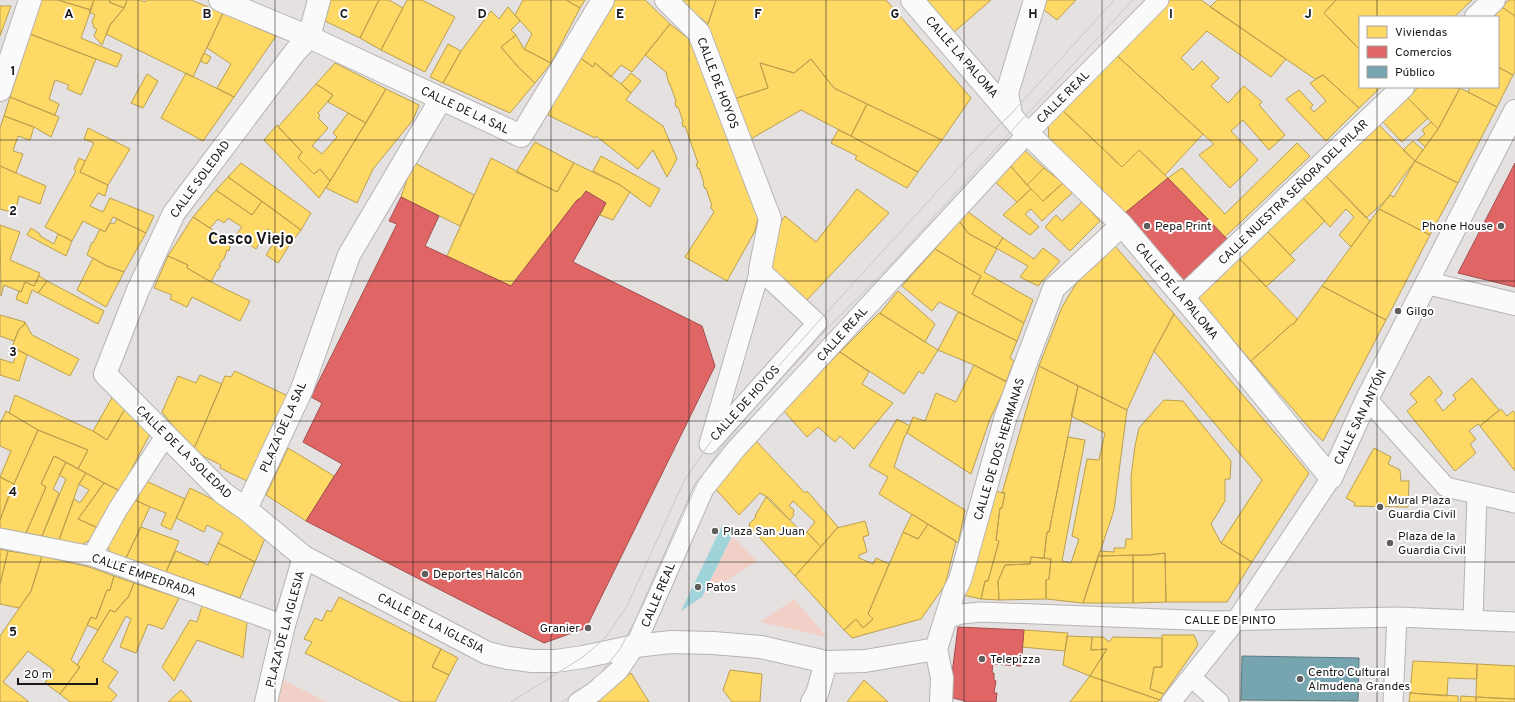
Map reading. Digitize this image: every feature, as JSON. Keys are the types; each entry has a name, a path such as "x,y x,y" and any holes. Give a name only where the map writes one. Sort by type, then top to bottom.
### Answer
{"street":[{"path":"0,90 30,0"},
{"name":"CALLE DE LA SAL","path":"220,0 309,37 521,136 603,0"},
{"path":"309,37 318,0"},
{"name":"CALLE DE HOYOS","path":"666,0 699,33 770,219 760,270 709,444"},
{"name":"CALLE LA PALOMA","path":"912,0 1011,114"},
{"path":"1011,114 1007,92 1035,0"},
{"name":"CALLE REAL","path":"578,702 594,692 619,670 635,646 704,488 840,336 1028,133 1159,0"},
{"path":"1477,16 1494,0"},
{"name":"CALLE SOLEDAD","path":"105,374 138,290 174,213 294,52 309,37"},
{"name":"CALLE NUESTRA SEÑORA DEL PILAR","path":"1183,297 1402,88"},
{"name":"PLAZA DE LA SAL","path":"246,509 302,389 349,255 441,99"},
{"name":"CALLE SAN ANTÓN","path":"1171,702 1235,622 1331,478 1367,399 1515,111"},
{"name":"CALLE DE LA PALOMA","path":"1011,114 1028,133 1122,225 1331,478"},
{"name":"CALLE DE DOS HERMANAS","path":"936,649 954,592 960,580 1006,416 1054,288 1122,225"},
{"name":"CALLE DE HOYOS","path":"709,444 817,323 760,270"},
{"path":"1427,283 1515,304"},
{"name":"CALLE DE LA SOLEDAD","path":"105,374 223,493 246,509 304,557"},
{"path":"1367,399 1446,487 1515,503"},
{"path":"92,556 118,509 166,435"},
{"path":"709,444 730,458"},
{"path":"1473,620 1477,494"},
{"name":"CALLE EMPEDRADA","path":"0,538 92,556 284,625"},
{"name":"CALLE DE LA IGLESIA","path":"304,557 487,653 532,661 556,661 635,646 671,642 713,643 761,647 826,662 864,661 936,649"},
{"name":"PLAZA DE LA IGLESIA","path":"266,702 284,625 304,557"},
{"name":"CALLE DE PINTO","path":"946,619 961,614 981,612 1235,622 1397,617 1515,622"},
{"path":"1393,702 1397,617"},
{"path":"936,649 942,678 941,702"},
{"path":"812,702 817,694 826,662"},
{"path":"1191,677 1219,702"}],"shaded area":[{"path":"732,536 757,561 703,596"},
{"path":"794,599 827,637 760,622"},
{"path":"273,675 327,702 266,702"}],"water":[{"path":"722,526 732,536 702,597 681,611"}],"building: Viviendas":[{"path":"41,0 58,0 91,10 81,38 122,55 117,67 30,34"},
{"path":"58,0 94,0 91,10"},
{"path":"94,0 110,0 109,2 124,8 110,25 102,45 94,36 97,29 94,28 92,21 95,15 89,12"},
{"path":"110,0 127,0 124,8 109,2"},
{"path":"127,0 140,0 145,2 146,0 191,0 223,13 193,77 106,34 110,25 124,8"},
{"path":"325,0 379,0 360,38 319,18"},
{"path":"379,0 389,0 403,8 381,50 360,38"},
{"path":"407,0 422,0 455,17 425,72 381,50"},
{"path":"523,0 566,0 580,8 551,63 524,49 532,34 515,15"},
{"path":"566,0 585,0 580,8"},
{"path":"615,0 645,0 670,24 632,72 621,65 611,77 595,63 593,67 576,55"},
{"path":"679,0 716,0 708,24"},
{"path":"716,0 886,0 971,98 942,140 834,88 811,59 794,73 760,63 768,88 734,99 707,26"},
{"path":"926,0 991,0 954,32"},
{"path":"1045,0 1076,0 1057,20 1043,9"},
{"path":"1164,0 1201,0 1286,59 1271,77 1207,31 1181,58 1193,70 1202,61 1219,78 1211,86 1228,103 1244,86 1262,102 1259,105 1285,135 1269,150 1243,120 1231,131 1258,160 1230,188 1199,155 1214,144 1114,53"},
{"path":"1217,0 1336,0 1324,13 1359,49 1359,88 1380,88 1359,108 1323,75 1315,79 1210,7"},
{"path":"1336,0 1472,0 1455,16 1359,16 1359,49 1324,13"},
{"path":"1509,0 1515,0 1515,16 1502,7"},
{"path":"0,6 11,6 0,36"},
{"path":"508,7 520,21 511,30 516,35 501,47 519,68 535,83 510,113 443,83 461,51 491,11 499,19"},
{"path":"1502,7 1515,16 1515,72 1513,75 1499,68 1499,16 1492,16"},
{"path":"223,13 276,36 234,97 217,88 231,64 207,48"},
{"path":"670,24 703,50 759,213 755,231 727,281 685,257 714,212 710,207 712,206 706,188 705,189 703,184 704,183 699,168 698,169 696,164 698,163 685,126 683,127 683,121 678,107 676,107 676,101 666,72 645,55"},
{"path":"30,34 96,59 81,95 67,89 69,85 55,80 49,99 59,104 55,115 10,97"},
{"path":"516,35 524,49 551,63 535,83 519,68 501,47"},
{"path":"448,44 461,51 443,83 430,77"},
{"path":"204,53 211,57 207,64 200,61"},
{"path":"1114,53 1203,134 1165,175 1139,150 1122,167 1061,109"},
{"path":"576,55 593,67 595,63 621,84 631,93 626,100 663,126 677,159 667,177 653,150 638,169 596,136 595,138 548,115"},
{"path":"811,59 834,88 867,104 851,136 801,110 749,140 734,99 768,88 760,63 794,73"},
{"path":"335,63 386,89 366,123 328,102 333,95 316,84"},
{"path":"1499,68 1513,75 1497,107 1468,92 1470,88 1499,88"},
{"path":"186,73 234,97 203,141 161,118"},
{"path":"631,73 641,81 631,93 621,84"},
{"path":"147,74 158,81 143,108 131,103"},
{"path":"1323,75 1359,108 1326,141 1286,99 1299,90 1313,105 1310,108 1314,112 1326,101 1310,83"},
{"path":"316,84 333,95 318,113 320,116 318,118 328,128 312,146 322,154 337,137 333,133 348,113 366,123 330,181 320,169 314,174 298,158 302,152 278,127"},
{"path":"1417,88 1460,88 1438,129 1408,98"},
{"path":"1460,88 1497,107 1458,183 1415,161 1438,129"},
{"path":"386,89 419,105 413,120 373,169 357,203 326,188"},
{"path":"10,97 59,117 51,137 34,127 4,116"},
{"path":"1408,98 1428,118 1402,142 1382,121"},
{"path":"867,104 942,140 918,172 851,136"},
{"path":"1061,109 1122,167 1139,150 1168,178 1125,213 1049,140 1048,123"},
{"path":"4,116 34,127 30,140 18,136 13,151 23,154 16,173 0,166 0,128"},
{"path":"1431,122 1438,129 1425,147 1418,140 1425,134 1422,130"},
{"path":"277,125 302,152 298,158 314,174 320,169 330,181 319,198 264,140"},
{"path":"1379,125 1415,161 1385,201 1366,218 1325,175"},
{"path":"88,128 130,149 108,185 80,172 94,143 84,139"},
{"path":"838,130 918,172 907,188 855,159 857,156 831,143"},
{"path":"1413,141 1423,150 1415,161 1403,150"},
{"path":"535,142 574,163 557,192 516,172"},
{"path":"1297,143 1310,156 1225,237 1168,178 1182,168 1225,214"},
{"path":"1022,148 1044,168 1027,185 1008,163"},
{"path":"601,156 660,189 650,207 620,185 593,171"},
{"path":"79,158 85,161 80,172 108,185 105,196 98,193 90,206 103,212 110,198 154,216 146,233 113,217 105,232 83,221 72,241 45,227 76,171 74,169"},
{"path":"491,158 557,192 574,163 620,185 630,192 613,220 600,215 606,203 586,191 581,198 577,200 511,286 447,256"},
{"path":"1415,161 1458,183 1430,235 1379,209 1390,195 1394,197"},
{"path":"413,162 474,195 460,226 401,197"},
{"path":"241,163 311,213 301,230 228,177"},
{"path":"1008,163 1031,189 1017,202 993,180"},
{"path":"0,166 46,186 40,204 19,196 15,213 0,209"},
{"path":"1044,168 1063,183 1043,201 1027,185"},
{"path":"1325,175 1370,221 1351,247 1339,235 1354,217 1346,209 1330,227 1302,197"},
{"path":"228,177 262,201 252,215 216,190"},
{"path":"1063,183 1073,192 1042,221 1031,209 1025,214 1039,227 1030,235 1003,215 1031,189 1043,201"},
{"path":"857,189 889,213 806,301 769,265 774,232 785,216 816,242"},
{"path":"216,190 252,215 262,201 301,230 278,263 266,255 278,236 268,229 256,249 236,235 242,227 228,218 224,223 218,219 210,228 193,217"},
{"path":"1302,197 1325,221 1290,255 1267,231"},
{"path":"1082,202 1100,221 1070,251 1045,227 1056,215 1062,221"},
{"path":"1379,209 1430,235 1386,320 1322,286"},
{"path":"967,211 1003,238 996,248 969,234 959,221"},
{"path":"193,217 231,242 229,251 227,250 224,259 219,265 221,266 217,270 211,282 187,268 188,265 168,256"},
{"path":"117,219 146,233 124,272 107,266 87,255 92,242 93,243 100,229 105,232 110,223 114,224"},
{"path":"959,221 969,234 997,249 984,272 1033,300 1024,323 972,294 981,276 935,249"},
{"path":"0,225 20,232 10,260 40,273 34,286 25,282 21,292 4,285 1,296"},
{"path":"31,228 40,234 40,236 54,244 58,234 72,241 66,256 27,235"},
{"path":"1267,231 1295,260 1266,287 1239,258"},
{"path":"1003,238 1034,259 1043,248 1060,261 1038,286 1020,277 1028,266 996,248"},
{"path":"1115,246 1174,314 1154,351 1127,410 1039,366 1062,307 1079,279"},
{"path":"935,249 981,276 972,294 1024,323 1017,341 939,302 932,311 902,286"},
{"path":"168,256 188,265 187,268 211,282 250,301 240,321 192,297 187,307 170,299 172,295 154,288"},
{"path":"93,258 107,266 124,272 106,307 77,290"},
{"path":"1239,258 1297,319 1293,325 1292,324 1251,361 1197,298"},
{"path":"39,276 47,281 38,293 32,290 27,304 16,299 25,282 34,286"},
{"path":"47,281 104,311 98,324 38,293"},
{"path":"1322,286 1386,320 1323,441 1312,431 1251,361 1292,324 1293,325"},
{"path":"898,291 935,324 925,342 880,313"},
{"path":"958,312 1017,341 1010,358 1014,361 1006,382 974,365 938,350"},
{"path":"879,313 938,350 923,374 919,371 904,394 840,352"},
{"path":"1174,314 1309,473 1252,562 1221,543 1262,480 1154,351"},
{"path":"0,315 25,322 19,329 14,341 0,336"},
{"path":"25,322 32,335 79,359 70,376 12,347 19,329"},
{"path":"18,350 27,355 19,381 0,375 0,359 13,363"},
{"path":"840,352 869,372 862,384 893,403 854,449 840,436 835,442 818,427 807,437 783,410"},
{"path":"974,365 1008,382 990,419 971,474 907,433 913,417 925,421 936,393 956,402"},
{"path":"1039,366 1078,386 1049,532 1047,532 1044,558 1031,557 1030,564 1005,565 998,581 999,600 981,599 985,581 988,581 999,541 996,540 1000,508 1002,508 1005,493 1002,493"},
{"path":"235,371 290,397 249,482 220,468 221,465 193,451 225,376 231,377"},
{"path":"200,375 222,384 193,451 162,412 178,376 196,383"},
{"path":"1429,376 1442,392 1441,395 1435,400 1443,411 1456,399 1453,395 1472,378 1499,410 1480,426 1478,424 1469,431 1476,439 1470,444 1476,453 1455,471 1407,411 1417,402 1410,394"},
{"path":"1078,386 1127,410 1114,510 1083,603 1046,599 1046,580 1049,579 1051,559 1044,558 1047,532 1049,532 1068,437 1085,440 1062,561 1071,563 1079,539 1072,536 1087,459 1099,460 1105,433 1071,416"},
{"path":"15,395 93,431 107,440 126,407 152,430 120,491 78,469 88,450 38,430 9,413"},
{"path":"113,396 126,407 107,440 93,431"},
{"path":"1164,400 1183,401 1231,461 1230,479 1225,479 1225,501 1211,524 1221,543 1252,562 1227,602 1166,602 1165,553 1149,555 1098,556 1100,551 1114,552 1114,548 1125,548 1126,539 1132,539 1131,477 1139,428"},
{"path":"1501,409 1507,416 1513,411 1515,413 1515,471 1480,426"},
{"path":"6,411 38,430 14,484 0,477 11,451 0,446 0,424"},
{"path":"897,419 910,426 904,438 894,467 965,510 958,543 879,494 888,477 869,466"},
{"path":"38,430 88,450 78,469 54,456 41,484 46,487 26,533 0,528 0,520 8,497"},
{"path":"755,440 805,493 807,491 838,527 821,547 807,532 815,522 793,501 789,506 794,510 794,515 790,520 769,498 760,493 739,515 712,485"},
{"path":"288,448 334,476 306,521 266,495"},
{"path":"1374,448 1391,457 1388,464 1400,470 1401,481 1409,481 1408,507 1354,506 1355,503 1346,498"},
{"path":"54,456 66,462 53,489 59,493 42,536 26,533 46,487 41,484"},
{"path":"66,462 86,473 79,484 59,540 42,536 66,479 59,475"},
{"path":"86,473 104,483 78,519 98,528 92,539 81,545 59,540 74,499 80,503 89,490 79,484"},
{"path":"0,477 14,484 0,520"},
{"path":"144,480 185,499 171,530 161,525 166,513 133,499"},
{"path":"104,483 120,491 98,528 78,519"},
{"path":"190,488 216,501 266,536 255,562 218,543 223,533 207,525 204,532 176,518"},
{"path":"992,491 1005,493 1002,508 1000,508 996,540 999,541 988,581 985,581 981,599 963,595"},
{"path":"766,497 804,534 807,532 821,547 795,576 749,526 749,524 756,517 755,516"},
{"path":"133,499 150,507 126,558 111,553 107,545"},
{"path":"912,514 928,524 918,539 903,532"},
{"path":"865,521 869,535 863,537 867,552 859,555 859,558 873,564 876,558 889,564 868,614 873,619 863,628 856,619 844,630 795,576 837,528"},
{"path":"928,524 956,541 945,585 921,619 852,638 844,630 856,619 863,628 873,619 868,614 903,532 918,539"},
{"path":"141,527 179,541 166,572 126,558"},
{"path":"218,543 255,562 240,598 166,572 176,551 208,565"},
{"path":"0,549 8,551 0,584"},
{"path":"8,551 42,556 31,591 19,608 0,604 0,584"},
{"path":"1165,553 1166,602 1133,603 1133,555"},
{"path":"1133,555 1133,603 1083,603 1098,556"},
{"path":"42,556 89,567 114,576 110,590 107,590 96,619 91,617 71,660 80,667 60,694 45,683 54,670 28,651 3,682 29,702 0,702 0,636 31,591"},
{"path":"1031,557 1051,559 1049,579 1046,580 1046,599 999,600 998,581 1005,565 1030,564"},
{"path":"114,576 134,583 128,598 115,612 110,610 98,630 87,625 91,617 96,619 107,590 110,590"},
{"path":"134,583 179,598 163,629 148,624 136,653 120,647 131,619 126,616 102,661 118,672 108,687 117,695 111,702 70,702 60,694 80,667 77,665 110,610 115,612 128,598"},
{"path":"339,597 441,649 432,667 449,675 435,702 402,702 305,653 312,642 304,639 315,618 322,621 327,610 331,612"},
{"path":"202,606 247,622 243,658 197,640 174,681 162,667 190,620 197,622"},
{"path":"1024,630 1068,633 1065,651 1022,647"},
{"path":"1162,635 1194,635 1198,645 1164,694 1150,689 1154,667 1162,667"},
{"path":"1067,636 1092,637 1091,650 1107,649 1090,676 1063,665"},
{"path":"1092,637 1103,637 1109,642 1113,637 1162,638 1162,667 1154,667 1150,689 1164,694 1160,700 1090,676 1107,649 1091,650"},
{"path":"441,649 458,658 449,675 432,667"},
{"path":"1413,661 1477,664 1477,679 1448,678 1447,696 1410,693"},
{"path":"1477,664 1515,666 1515,699 1476,697"},
{"path":"730,670 762,674 760,702 732,702 723,690"},
{"path":"631,673 649,702 592,702"},
{"path":"1090,676 1160,700 1158,702 1070,702"},
{"path":"864,680 887,701 888,702 847,702"},
{"path":"181,690 192,702 168,702"},
{"path":"1410,693 1458,696 1458,702 1409,702"},
{"path":"1461,696 1476,697 1476,702 1460,702"},
{"path":"1476,697 1515,699 1515,702 1476,702"}],"building: Comercios":[{"path":"1515,163 1515,287 1458,273"},
{"path":"1168,178 1227,239 1183,281 1125,213"},
{"path":"586,191 606,203 573,262 702,326 715,366 586,628 544,643 306,521 342,464 303,442 322,403 311,397 397,224 389,221 401,197 439,216 425,246 511,286 577,200 581,198"},
{"path":"958,627 1024,630 1021,666 993,664 992,673 994,673 994,680 996,681 994,693 997,693 996,702 965,702 949,697"}],"building: Público":[{"name":"Centro Cultural Almudena Grandes","path":"1242,656 1359,658 1358,701 1241,700"}],"tram line":[{"path":"511,702 583,657 606,637 626,608 684,481 709,444 817,323 988,136 1011,114 1114,0"},
{"path":"562,702 593,680 620,649 643,605 698,482 719,451 748,416 824,332 894,261 1133,0"}],"place":[{"name":"Pepa Print","path":"1147,226"},
{"name":"Phone House","path":"1501,226"},
{"name":"Gilgo","path":"1398,311"},
{"name":"Mural Plaza Guardia Civil","path":"1380,507"},
{"name":"Plaza San Juan","path":"715,531"},
{"name":"Plaza de la Guardia Civil","path":"1390,543"},
{"name":"Deportes Halcón","path":"425,574"},
{"name":"Patos","path":"698,587"},
{"name":"Granier","path":"588,628"},
{"name":"Telepizza","path":"982,659"},
{"name":"Centro Cultural Almudena Grandes","path":"1300,679"}],"district":[{"name":"Casco Viejo","path":"251,238"}]}
